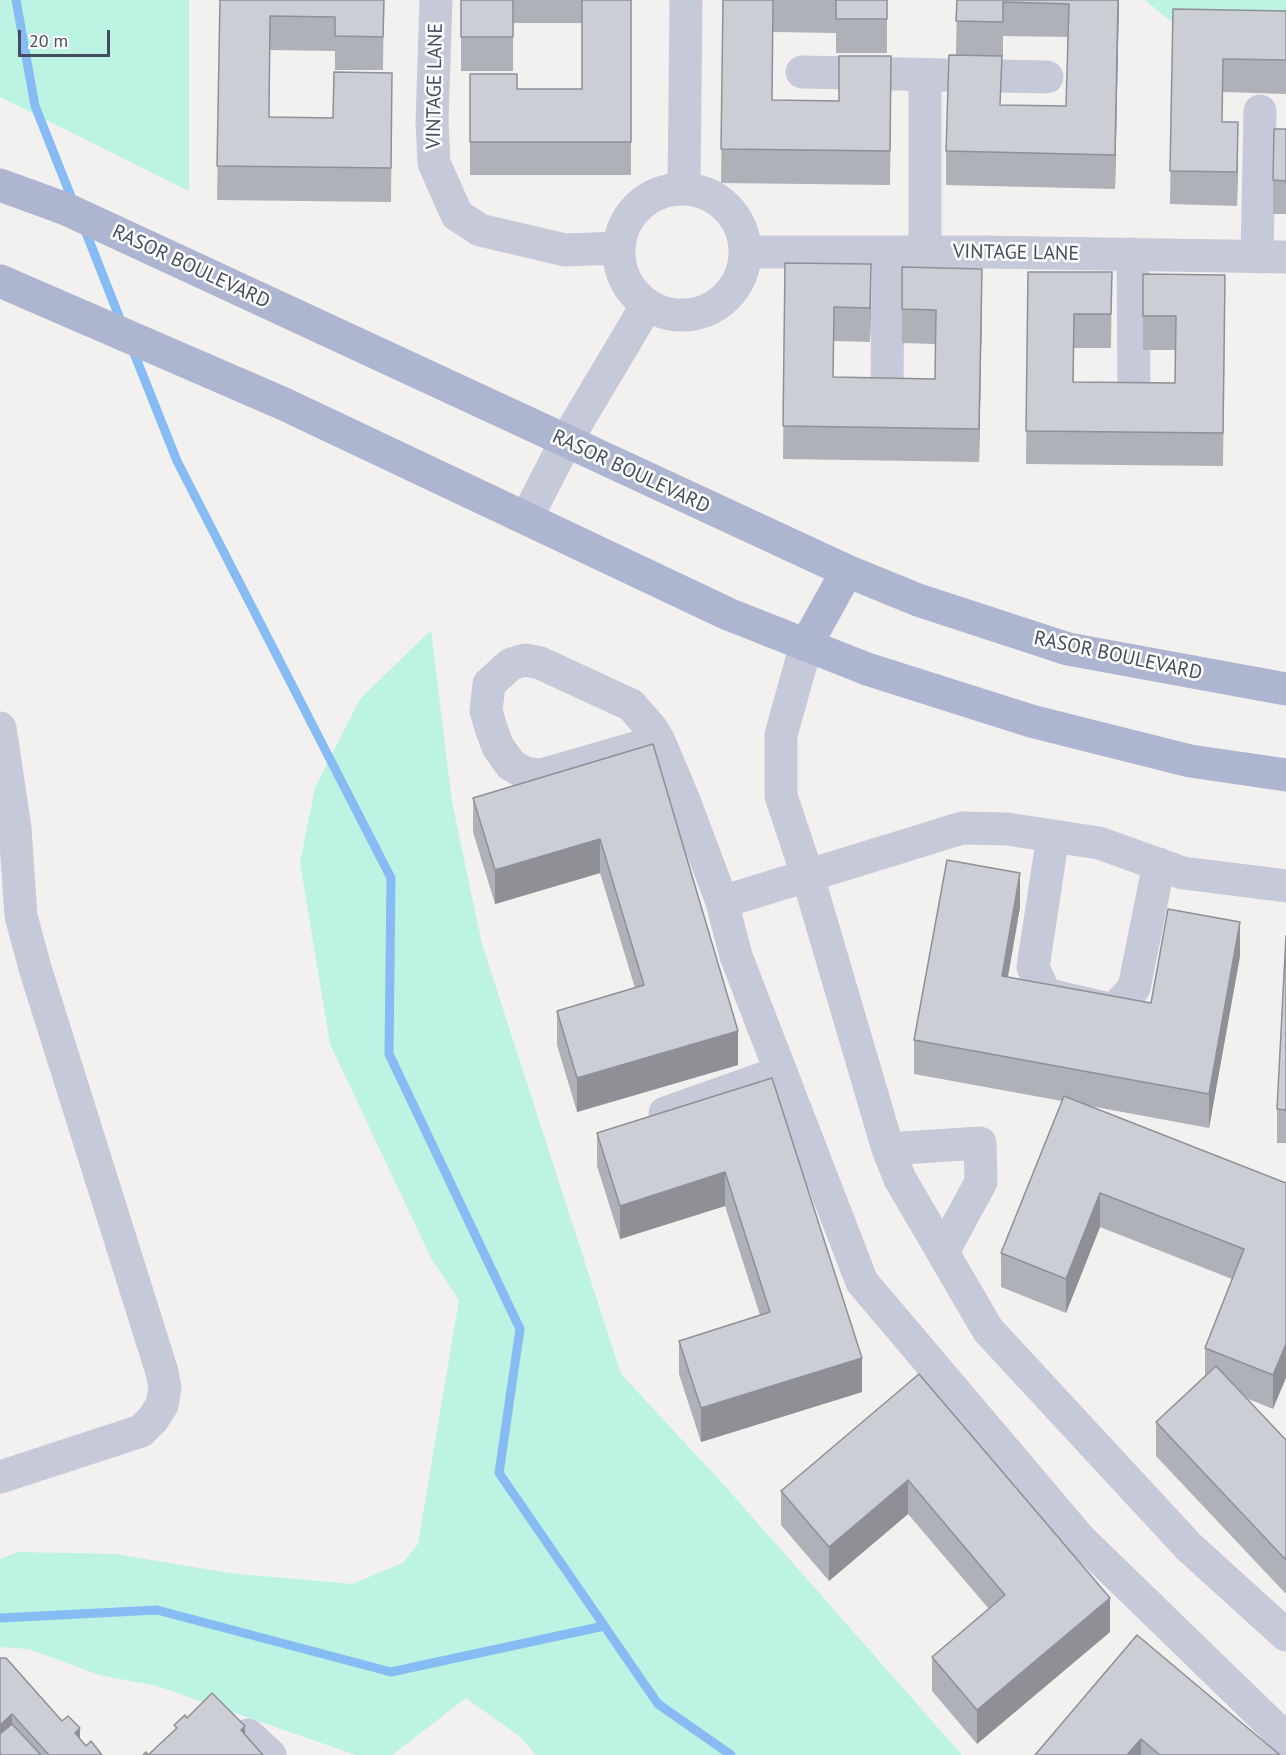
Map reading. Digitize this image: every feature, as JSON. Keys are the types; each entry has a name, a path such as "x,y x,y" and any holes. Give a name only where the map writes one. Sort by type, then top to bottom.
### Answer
{"main road":[{"name":"RASOR BOULEVARD","path":"0,185 66,208 847,571 963,616 1068,649 1286,689"},
{"path":"0,281 164,351 527,517 728,614 867,669 1031,721 1190,761 1286,775"},
{"path":"806,645 847,571"}],"street":[{"name":"VINTAGE LANE","path":"436,0 432,122 435,163 457,215 480,230 565,250 618,248"},
{"path":"684,189 686,0"},
{"path":"802,72 1047,77"},
{"path":"925,75 925,252"},
{"path":"1260,111 1272,257"},
{"path":"684,189 706,193 726,206 740,225 746,252 740,279 730,293 718,304 701,312 682,316 668,314 647,305 626,283 619,262 618,248 624,226 641,204 656,194 684,189"},
{"name":"VINTAGE LANE","path":"746,252 1272,257"},
{"path":"887,400 888,252"},
{"path":"1133,254 1134,402"},
{"path":"527,517 566,441 647,305"},
{"path":"806,645 781,735 781,796 808,877 888,1149 900,1179 988,1330 1189,1547 1286,1635"},
{"path":"659,741 541,775 525,773 511,765 495,739 486,711 489,684 511,664 525,660 540,663 630,705 645,719 659,741 722,902 736,956 862,1282 1079,1538 1286,1739"},
{"path":"0,728 15,828 21,916 165,1388 162,1405 141,1431 0,1477"},
{"path":"722,902 963,828 1007,829 1099,843 1183,873 1286,886"},
{"path":"1053,836 1033,967 1045,994 1114,1010 1134,988 1159,864"},
{"path":"641,1122 781,1072"},
{"path":"888,1149 980,1143 981,1182 943,1252"}],"green space":[{"path":"0,0 189,0 189,191 0,97"},
{"path":"1145,0 1286,0 1286,30 1180,29"},
{"path":"431,630 452,802 482,944 621,1374 724,1485 962,1755 536,1755 519,1736 466,1698 392,1755 356,1755 157,1686 99,1675 29,1649 0,1647 0,1559 18,1552 116,1554 229,1573 352,1584 403,1563 418,1544 459,1300 431,1258 330,1044 300,863 315,788 360,699"}],"building":[{"path":"220,0 384,0 383,37 335,36 335,17 270,16 269,117 333,118 334,72 392,73 391,168 217,166"},
{"path":"461,0 513,0 513,37 461,37"},
{"path":"582,0 631,0 631,142 470,142 470,74 517,74 517,89 582,89"},
{"path":"723,0 773,0 772,100 839,101 839,56 891,56 890,151 721,149"},
{"path":"836,0 887,0 887,19 836,19"},
{"path":"957,0 1118,0 1115,155 946,151 949,55 1002,56 1000,105 1066,106 1069,4 1003,2 1003,22 956,21"},
{"path":"1173,9 1286,11 1286,60 1223,59 1222,122 1238,122 1237,172 1170,171"},
{"path":"1274,129 1286,129 1286,181 1273,180"},
{"path":"785,263 871,264 870,308 834,307 833,377 935,379 936,310 902,309 902,267 982,269 979,429 783,426"},
{"path":"1028,272 1112,272 1111,314 1074,314 1073,382 1175,383 1176,316 1143,316 1143,274 1225,275 1223,433 1026,431"},
{"path":"653,744 738,1031 577,1078 557,1011 644,985 600,839 495,870 473,798"},
{"path":"947,860 1020,873 1002,976 1151,1003 1168,909 1240,922 1209,1094 914,1040"},
{"path":"1286,936 1286,1110 1277,1109"},
{"path":"772,1078 862,1358 701,1408 679,1341 770,1312 725,1172 620,1206 597,1133"},
{"path":"1064,1096 1286,1183 1286,1344 1273,1375 1205,1348 1244,1249 1100,1193 1066,1279 1001,1253"},
{"path":"1216,1366 1286,1440 1286,1560 1156,1422"},
{"path":"919,1374 1110,1598 977,1710 932,1657 1005,1595 908,1480 829,1547 781,1491"},
{"path":"1137,1635 1280,1755 1160,1755 1141,1739 1127,1755 1035,1755"},
{"path":"0,1658 6,1658 62,1721 68,1716 80,1728 75,1733 86,1746 91,1741 102,1755 49,1755 12,1714 0,1725"},
{"path":"212,1693 245,1726 241,1730 263,1755 148,1755 177,1728 174,1725 185,1715 187,1718"},
{"path":"12,1724 41,1755 0,1755 0,1734"}],"waterway":[{"path":"16,0 35,106 74,204"},
{"path":"83,225 122,324"},
{"path":"132,348 177,461 391,878 389,1054 520,1329 499,1473 658,1704 731,1755"},
{"path":"0,1618 157,1610 391,1672 604,1626"}]}
